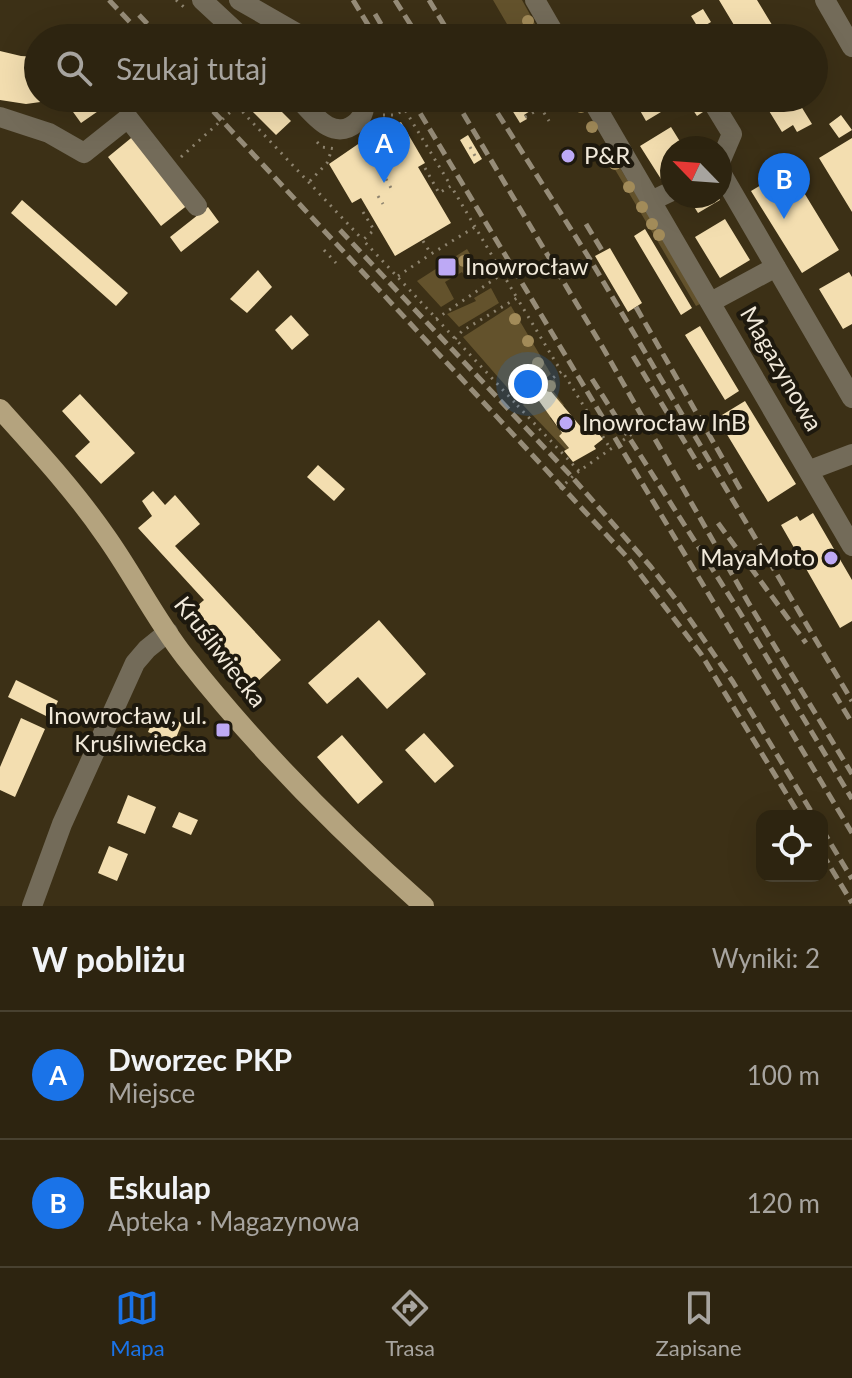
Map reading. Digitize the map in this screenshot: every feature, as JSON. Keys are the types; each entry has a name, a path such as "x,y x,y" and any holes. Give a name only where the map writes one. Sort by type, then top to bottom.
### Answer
{"main road":[{"name":"Kruśliwiecka","path":"0,409 67,484 104,533 168,632 217,696 306,792 424,906"}],"street":[{"path":"202,0 228,24"},
{"path":"239,0 281,24"},
{"path":"535,0 549,24"},
{"path":"825,0 852,47"},
{"path":"311,112 333,129 345,129 363,112"},
{"name":"Magazynowa","path":"599,112 852,546"},
{"path":"719,112 731,136"},
{"path":"0,117 49,133 84,153 128,118 197,206"},
{"name":"Magazynowa","path":"732,192 852,398"},
{"path":"651,201 660,197"},
{"name":"Magazynowa","path":"711,302 776,267"},
{"path":"810,470 852,454"},
{"path":"32,906 62,824 135,663 168,632"}],"path":[{"path":"168,169 230,112"},
{"path":"243,112 579,471"},
{"path":"380,114 401,112"},
{"path":"406,112 610,448"},
{"path":"525,117 534,112"},
{"path":"543,112 549,121"},
{"path":"470,147 478,161"},
{"path":"309,182 327,163 332,149"},
{"path":"425,168 439,193 451,186"},
{"path":"386,179 391,188"},
{"path":"378,196 383,204"},
{"path":"363,212 374,230 363,240"},
{"path":"397,277 475,227"},
{"path":"423,241 431,254"},
{"path":"324,250 336,263"},
{"path":"436,319 502,274"},
{"path":"455,339 462,331 517,298"},
{"path":"517,405 562,371"},
{"path":"560,489 579,471 632,434"}],"shaded area":[{"path":"493,0 522,0 535,24 507,24"},
{"path":"604,151 611,153 702,303 696,306"},
{"path":"467,249 478,267 445,282 454,299 441,307 417,281"},
{"path":"491,288 499,303 459,327 447,314 476,301 474,298"},
{"path":"511,306 551,374 519,401 463,337"},
{"path":"554,379 556,383 551,388 564,405 550,418 562,433 559,436 569,448 566,450 523,405"}],"building":[{"path":"719,0 757,0 772,24 733,24"},
{"path":"703,9 711,22 696,24 691,16"},
{"path":"0,51 24,56 24,104 0,100"},
{"path":"73,112 97,112 81,123"},
{"path":"253,112 282,112 291,121 276,135"},
{"path":"513,112 528,112 524,115 527,119 520,123"},
{"path":"641,112 661,112 646,121"},
{"path":"770,112 805,112 812,124 797,132 793,125 782,132"},
{"path":"841,115 852,130 839,138 829,124"},
{"path":"401,122 425,163 418,167 451,223 395,256 361,198 352,203 329,164 364,140"},
{"path":"671,127 677,136 660,136 660,178 640,146"},
{"path":"136,134 189,204 161,226 108,157"},
{"path":"468,135 482,159 474,164 460,140"},
{"path":"852,138 852,212 819,158"},
{"path":"789,168 839,250 802,273 751,191"},
{"path":"22,200 128,293 116,306 11,213"},
{"path":"208,207 219,222 181,252 170,237"},
{"path":"725,219 750,260 720,278 695,237"},
{"path":"645,229 692,308 681,315 634,236"},
{"path":"610,248 642,303 628,312 595,256"},
{"path":"258,270 272,287 247,313 230,299"},
{"path":"849,272 852,277 852,324 843,329 819,289"},
{"path":"291,315 309,335 292,350 275,330"},
{"path":"700,326 739,391 725,400 685,335"},
{"name":"Inowrocław InB","path":"549,389 586,433 593,427 603,439 594,446 596,449 573,462 564,451 569,448 559,436 562,433 537,398"},
{"path":"80,394 135,453 101,484 75,456 90,442 62,411"},
{"path":"745,401 796,484 768,502 717,418"},
{"path":"318,465 345,489 334,501 307,477"},
{"path":"153,491 165,505 175,495 200,524 175,546 281,660 255,684 189,613 204,600 138,528 152,516 142,501"},
{"path":"813,513 852,580 852,621 840,628 781,525 797,516 800,521"},
{"path":"379,620 426,674 387,709 358,677 327,704 308,683"},
{"path":"16,680 58,701 50,718 8,697"},
{"path":"156,713 182,723 174,743 148,732"},
{"path":"21,718 45,729 15,797 0,790 0,767"},
{"path":"424,733 454,766 435,783 405,750"},
{"path":"342,735 383,782 358,804 317,757"},
{"path":"128,795 156,807 145,834 117,823"},
{"path":"179,812 198,820 191,835 172,827"},
{"path":"109,846 128,854 117,881 98,873"}],"railway":[{"path":"109,0 132,24"},
{"path":"353,0 368,24"},
{"path":"395,0 410,24"},
{"path":"429,0 444,24"},
{"path":"375,14 381,24"},
{"path":"139,15 148,24"},
{"path":"214,112 627,557 701,654 796,810"},
{"path":"419,112 852,833"},
{"path":"462,112 852,774"},
{"path":"497,112 591,261 852,701"},
{"path":"586,224 603,252"},
{"path":"340,230 572,477 651,567 733,682 810,810"},
{"path":"636,307 743,494"},
{"path":"633,356 701,469"},
{"path":"592,379 739,611 852,799"},
{"path":"718,523 806,643"},
{"path":"834,693 852,723"},
{"path":"828,839 852,879"},
{"path":"828,863 852,903"}],"place":[{"name":"P&R","path":"568,156"},
{"name":"Dworzec PKP","path":"384,183"},
{"name":"Eskulap","path":"784,219"},
{"name":"Inowrocław","path":"447,267"},
{"name":"Inowrocław InB","path":"566,423"},
{"name":"MayaMoto","path":"831,558"},
{"name":"Inowrocław, ul. Kruśliwiecka","path":"223,730"}]}
